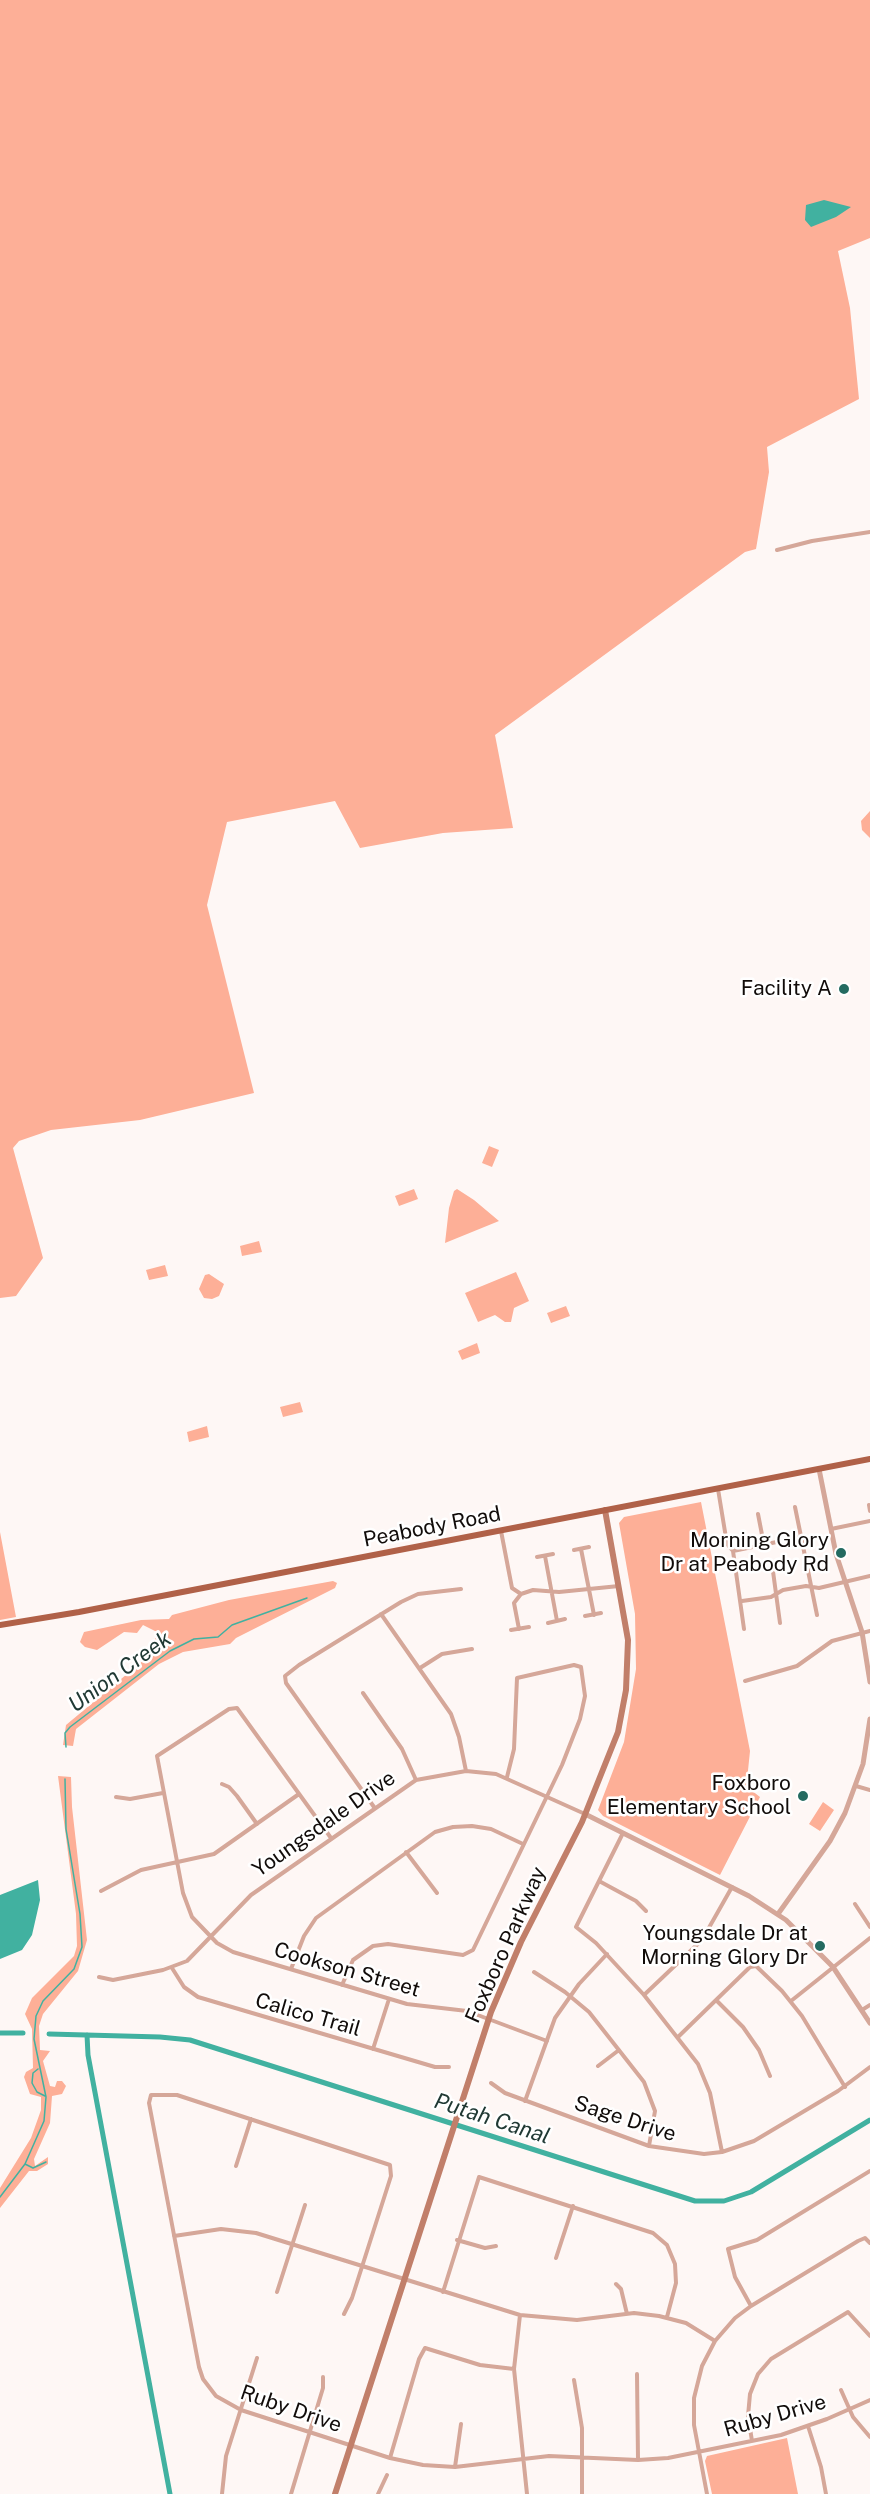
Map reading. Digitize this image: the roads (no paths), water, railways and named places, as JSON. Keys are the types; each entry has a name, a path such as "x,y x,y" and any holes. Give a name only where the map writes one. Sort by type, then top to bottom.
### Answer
{"main road":[{"name":"Peabody Road","path":"0,1625 79,1612 870,1459"},
{"name":"Foxboro Parkway","path":"336,2494 454,2118 488,2019 521,1942 585,1814 610,1754 622,1712 628,1640 605,1510"}],"street":[{"path":"777,550 812,541 870,532"},
{"path":"819,1469 831,1529 862,1632 870,1682"},
{"path":"718,1489 726,1544 733,1551"},
{"path":"869,1505 870,1511"},
{"path":"795,1507 817,1615"},
{"path":"758,1514 764,1545"},
{"path":"831,1529 870,1521"},
{"path":"501,1530 512,1588 521,1594"},
{"path":"733,1551 801,1537"},
{"path":"574,1550 589,1547"},
{"path":"581,1549 594,1615"},
{"path":"733,1551 732,1560 742,1601 739,1606 744,1629"},
{"path":"537,1557 553,1554"},
{"path":"545,1556 557,1621"},
{"path":"772,1564 780,1623"},
{"path":"742,1601 776,1594 783,1590 812,1586 819,1588 870,1576"},
{"path":"519,1629 514,1603 521,1594 533,1590 589,1588 601,1590 620,1586"},
{"path":"374,1807 284,1679 289,1671 418,1594 461,1589"},
{"path":"585,1616 601,1613"},
{"path":"381,1614 451,1714 459,1737 466,1771"},
{"path":"548,1623 565,1620"},
{"path":"512,1630 529,1627"},
{"path":"745,1681 797,1666 832,1641 870,1631"},
{"path":"420,1668 442,1654 472,1650"},
{"path":"342,1984 353,1960 373,1946 388,1944 471,1954 565,1757 584,1707 585,1683 580,1666 517,1678 514,1749 507,1777"},
{"path":"363,1693 402,1749 416,1780"},
{"path":"210,1938 189,1911 176,1862 158,1762 159,1753 234,1708 241,1711 332,1838"},
{"path":"778,1914 830,1841 856,1786 869,1735 870,1719"},
{"name":"Youngsdale Drive","path":"172,1968 188,1960 242,1902 374,1807 416,1780 466,1771 507,1777 732,1887 778,1914 801,1933 833,1967 870,2023"},
{"path":"222,1784 232,1790 257,1824"},
{"path":"856,1786 870,1790"},
{"path":"116,1797 130,1799 163,1793"},
{"path":"101,1892 141,1870 214,1854 299,1794"},
{"path":"291,1969 304,1936 316,1918 435,1832 462,1826 491,1829 523,1844"},
{"path":"623,1833 576,1927 607,1953 644,1995 678,2037 705,2077 715,2110 722,2152"},
{"path":"406,1852 437,1893"},
{"path":"599,1881 636,1900 646,1911"},
{"path":"644,1995 702,1940 732,1887"},
{"path":"855,1904 870,1927"},
{"name":"Cookson Street","path":"210,1938 233,1952 418,2007 456,2008 547,2041"},
{"path":"791,2001 870,1938"},
{"path":"525,2101 555,2018 607,1953"},
{"path":"678,2037 753,1966 791,2001 845,2087"},
{"path":"99,1977 113,1980 172,1968"},
{"name":"Calico Trail","path":"172,1968 184,1987 198,1997 435,2067 449,2067"},
{"path":"534,1972 571,1996 588,2012 644,2082 652,2098 656,2119 649,2146"},
{"path":"373,2049 389,1999"},
{"path":"717,2001 743,2027 759,2050 770,2076"},
{"path":"862,2010 870,2004"},
{"path":"598,2066 618,2050"},
{"name":"Sage Drive","path":"491,2083 505,2093 525,2101 649,2146 691,2154 722,2152 754,2141 845,2087 870,2067"},
{"name":"Ruby Drive","path":"362,2267 391,2176 392,2166 177,2095 157,2093 150,2097 199,2367 203,2379 216,2396 241,2410 390,2458 423,2465 455,2467 523,2459 580,2456 638,2460 698,2452 808,2426 870,2400"},
{"path":"236,2166 251,2119"},
{"path":"751,2306 735,2277 728,2249 764,2236 870,2171"},
{"path":"443,2292 457,2240 479,2177 645,2229 667,2245 672,2253 676,2273 668,2317"},
{"path":"277,2292 305,2205"},
{"path":"556,2258 573,2206"},
{"path":"174,2236 209,2230 236,2230 292,2244 519,2315 577,2320 627,2314 668,2317 686,2323 715,2341"},
{"path":"707,2494 693,2415 694,2398 702,2366 715,2341 735,2319 751,2306 858,2241 866,2238 870,2243"},
{"path":"457,2240 485,2248 496,2246"},
{"path":"344,2314 362,2267"},
{"path":"616,2284 621,2289 627,2314"},
{"path":"752,2441 748,2416 750,2394 758,2374 771,2359 848,2312 870,2336"},
{"path":"519,2315 514,2369 527,2494"},
{"path":"390,2458 419,2359 425,2348 480,2365 514,2369"},
{"path":"222,2494 226,2456 257,2358"},
{"path":"637,2374 638,2460"},
{"path":"291,2494 323,2388 323,2377"},
{"path":"574,2380 582,2428 580,2456 582,2494"},
{"path":"841,2390 849,2410 870,2437"},
{"path":"455,2467 461,2424"},
{"path":"808,2426 821,2467 826,2494"},
{"path":"378,2494 387,2475"}],"waterway":[{"name":"Union Creek","path":"66,1747 65,1733 70,1727 170,1651 194,1639 218,1637 232,1625 307,1598"},
{"name":"Union Creek","path":"0,2197 25,2164 44,2121 46,2097 34,2039 36,2016 43,2001 74,1969 82,1947 80,1914 66,1829 65,1779"},
{"path":"0,2033 23,2033"},
{"name":"Putah Canal","path":"49,2034 190,2040 695,2201 724,2201 751,2192 870,2120"},
{"path":"87,2035 88,2055 170,2494"},
{"path":"38,2069 33,2073 32,2083 37,2092 45,2096"},
{"path":"25,2164 33,2168 46,2162"}],"place":[{"name":"Facility A","path":"844,989"},
{"name":"Morning Glory Dr at Peabody Rd","path":"841,1553"},
{"name":"Foxboro Elementary School","path":"803,1796"},
{"name":"Youngsdale Dr at Morning Glory Dr","path":"820,1946"}]}
